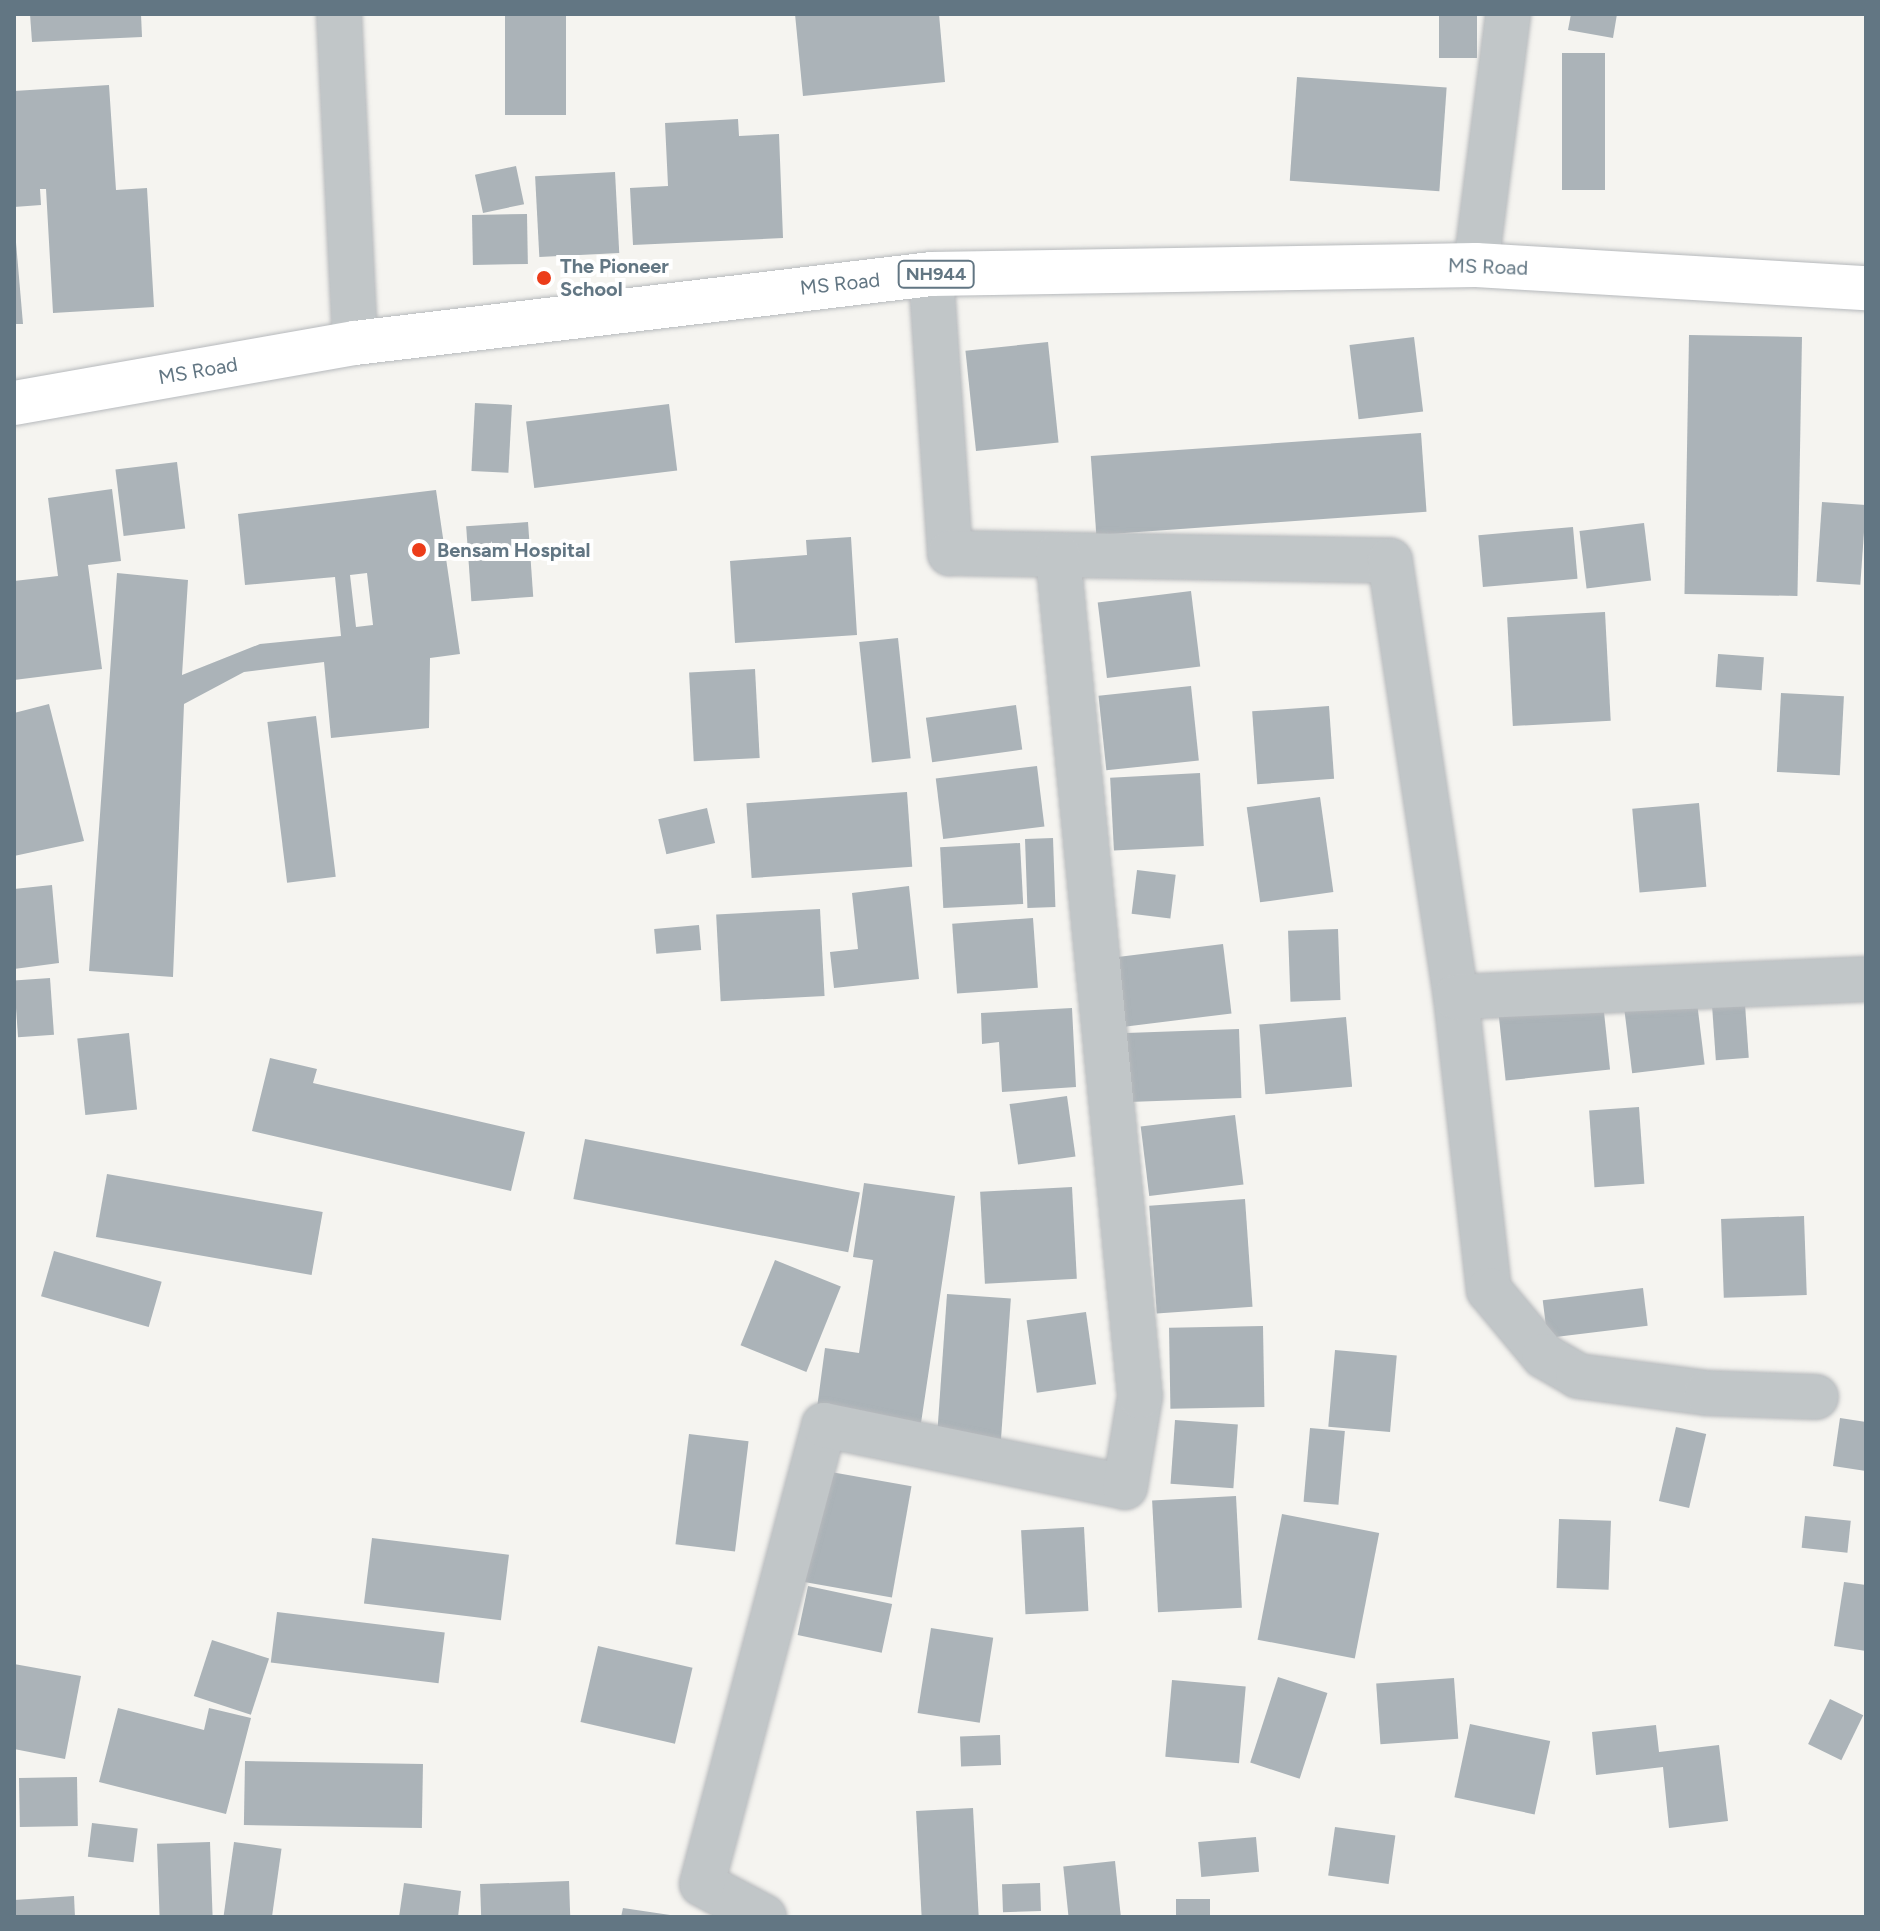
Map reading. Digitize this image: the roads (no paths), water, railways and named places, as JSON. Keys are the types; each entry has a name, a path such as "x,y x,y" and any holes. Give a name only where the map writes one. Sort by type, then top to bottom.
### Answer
{"highway":[{"name":"MS Road","path":"14,403 355,343 931,274 1476,265 1866,288"}],"street":[{"path":"339,14 355,343"},
{"path":"1476,265 1508,14"},
{"path":"931,274 950,553 1390,561 1456,997 1489,1290 1544,1356 1578,1376 1707,1393 1816,1397"},
{"path":"764,1917 702,1884 824,1425 1125,1487 1140,1396 1058,555"},
{"path":"1456,997 1866,979"}],"place":[{"name":"The Pioneer School","path":"544,278"},
{"name":"Bensam Hospital","path":"419,550"}]}
